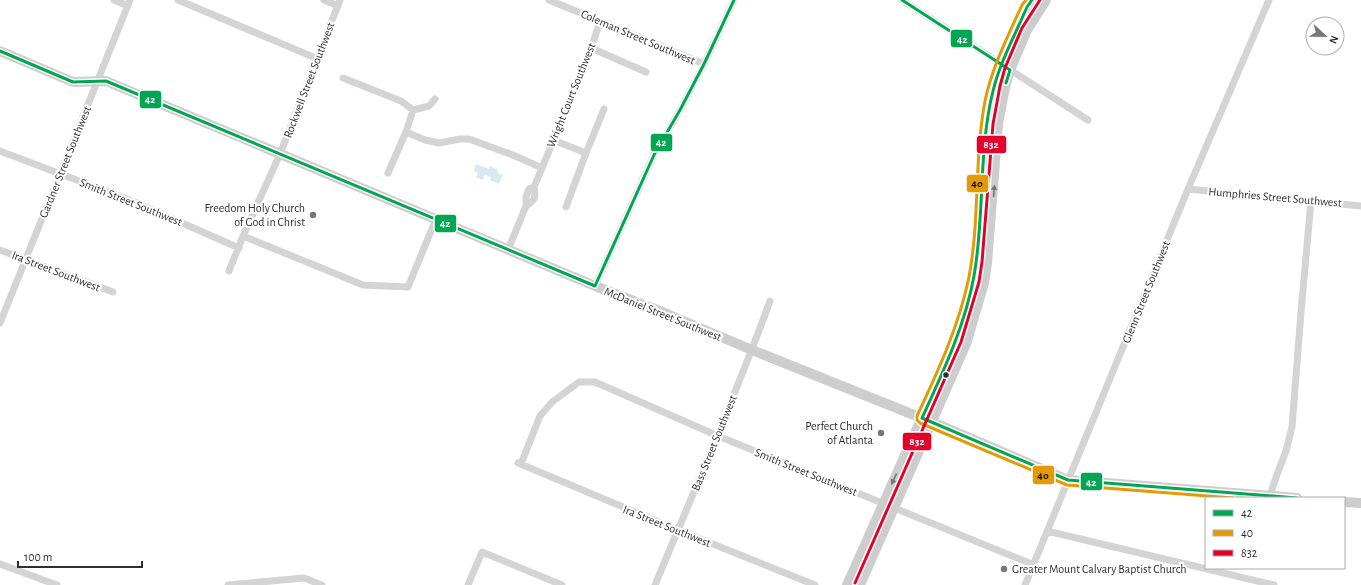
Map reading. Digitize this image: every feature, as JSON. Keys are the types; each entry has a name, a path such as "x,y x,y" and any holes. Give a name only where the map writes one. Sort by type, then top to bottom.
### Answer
{"street":[{"path":"114,0 129,3"},
{"path":"178,0 318,59"},
{"path":"324,0 339,3"},
{"name":"Coleman Street Southwest","path":"549,0 704,64"},
{"path":"595,286 654,155 704,64 734,0"},
{"path":"902,0 1088,120"},
{"path":"1005,67 1027,8 1032,0"},
{"path":"860,585 894,508 953,348 971,291 979,237 988,122 993,89 1046,0"},
{"name":"Glenn Street Southwest","path":"1025,585 1188,189 1269,0"},
{"name":"Gardner Street Southwest","path":"0,323 129,3"},
{"name":"Rockwell Street Southwest","path":"229,271 280,154 339,3"},
{"name":"Wright Court Southwest","path":"508,250 526,206 526,196 529,189 534,187 591,48 600,22"},
{"path":"591,48 646,72"},
{"name":"McDaniel Street Southwest","path":"0,51 74,82 106,81 508,250 927,420 1068,480 1284,497"},
{"path":"343,78 401,101 413,110"},
{"path":"413,110 429,106 435,99"},
{"path":"566,207 604,109"},
{"path":"388,173 406,132 413,110"},
{"path":"406,132 425,140 439,143 469,139 513,155 542,168"},
{"path":"553,140 586,153"},
{"name":"Smith Street Southwest","path":"0,151 132,201 238,248"},
{"name":"Humphries Street Southwest","path":"1188,189 1361,206"},
{"path":"1270,496 1286,451 1292,427 1311,201"},
{"path":"243,236 363,285 408,287 436,219"},
{"name":"Ira Street Southwest","path":"0,250 113,292"},
{"name":"Bass Street Southwest","path":"655,585 718,436 770,300"},
{"name":"Smith Street Southwest","path":"519,464 540,416 552,402 579,382 595,382 718,436 1034,565"},
{"path":"847,585 882,503 927,420"},
{"name":"Ira Street Southwest","path":"519,464 815,585"},
{"path":"1345,502 1361,503"},
{"path":"1047,531 1274,585"},
{"path":"468,585 482,552 562,585"},
{"path":"0,564 57,585"},
{"path":"1235,585 1238,577"},
{"path":"228,585 304,578 322,585"}],"shaded area":[{"path":"476,164 489,169 490,166 498,170 497,173 503,175 499,184 490,180 491,177 485,175 482,180 476,177 478,173 474,171"}],"transit line":[{"name":"42","path":"0,51 73,82 106,81 595,286 654,155 704,64 734,0"},
{"name":"42","path":"902,0 1010,70 1006,83"},
{"name":"40","path":"1026,0 1022,5 1001,52 985,101 979,145 975,233 965,295 954,331 917,416 917,420 920,423 1067,485 1220,497"},
{"name":"42","path":"1032,0 1027,7 1008,49 996,80 988,114 983,160 980,230 970,295 959,331 922,418 1068,480 1284,497"},
{"name":"832","path":"855,583 961,342 979,282 982,262 993,124 1000,86 1005,68 1022,28 1040,0"}],"place":[{"name":"Freedom Holy Church of God in Christ","path":"313,215"},
{"name":"Perfect Church of Atlanta","path":"881,433"},
{"name":"Greater Mount Calvary Baptist Church","path":"1004,569"}]}
